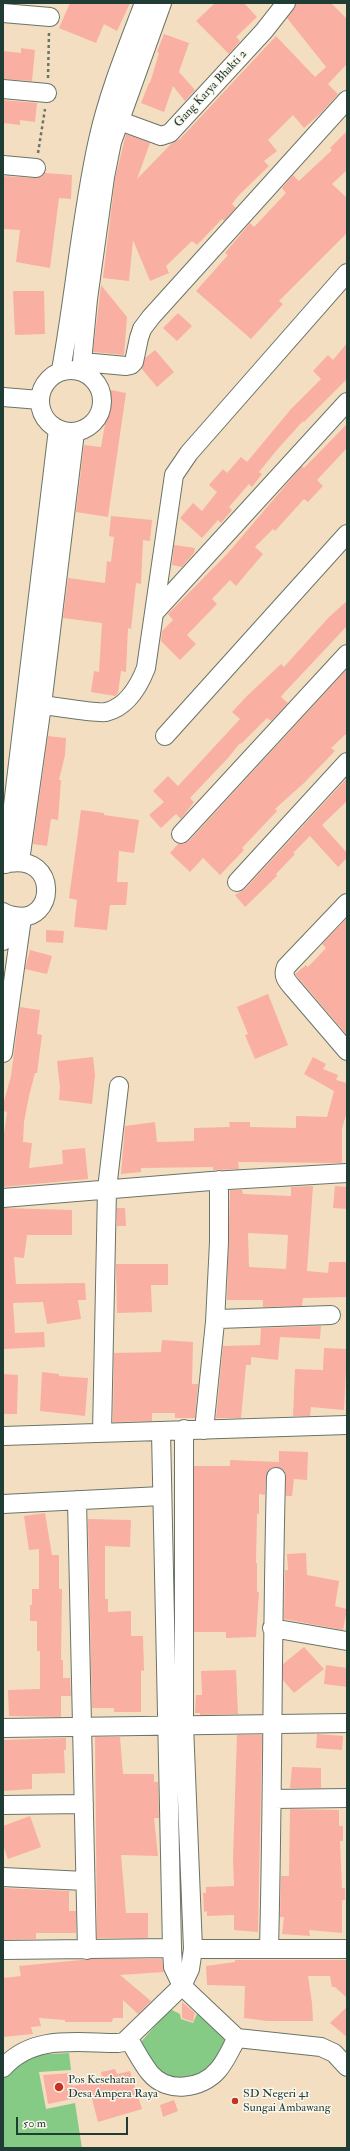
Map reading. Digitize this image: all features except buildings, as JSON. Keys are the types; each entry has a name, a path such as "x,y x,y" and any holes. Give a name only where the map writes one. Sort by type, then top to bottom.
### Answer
{"street":[{"path":"61,370 69,325 83,215 98,140 110,96 144,3"},
{"path":"162,3 112,142 105,177 88,299 83,367 96,382 101,393 102,403 99,414 91,425 67,430 44,417 40,406 40,394 50,377 61,370 83,367 131,365 134,362 142,329 151,317 347,100"},
{"name":"Gang Karya Bhakti 2","path":"120,121 161,136 170,133 234,64 286,3"},
{"path":"3,13 50,18"},
{"path":"3,89 47,94"},
{"path":"3,165 36,168"},
{"path":"42,705 105,712 127,700 137,688 146,668 156,611 174,475 189,453 347,273"},
{"path":"3,397 40,400"},
{"path":"156,611 347,402"},
{"path":"10,864 42,705 67,430"},
{"path":"10,864 67,430"},
{"path":"166,736 347,534"},
{"path":"180,834 347,654"},
{"path":"237,882 347,762"},
{"path":"10,864 32,864 41,872 46,883 46,895 42,906 33,914 10,915"},
{"path":"346,1049 284,978 284,972 286,967 347,903"},
{"path":"3,942 10,915"},
{"path":"3,1052 10,915"},
{"path":"102,1433 107,1189 119,1086"},
{"path":"3,1198 219,1180 347,1173"},
{"path":"204,1430 215,1322 219,1242 219,1180"},
{"path":"215,1322 220,1319 330,1315"},
{"path":"3,1436 161,1432 184,1429 204,1430 347,1425"},
{"path":"3,2068 27,2049 46,2043 118,2044 129,2039 182,1986 190,1969 193,1949 184,1725 184,1429"},
{"path":"161,1432 166,1725 173,1967 182,1986 237,2038 321,2047 334,2053 347,2067"},
{"path":"269,1948 273,1799 272,1628 276,1477"},
{"path":"3,1504 161,1496"},
{"path":"78,1500 87,1950"},
{"path":"272,1628 347,1641"},
{"path":"3,1728 347,1723"},
{"path":"273,1799 347,1798"},
{"path":"3,1805 84,1804"},
{"path":"3,1878 85,1881"},
{"path":"3,1950 172,1948"},
{"path":"193,1949 347,1949"},
{"path":"129,2039 150,2073 159,2081 175,2086 190,2087 208,2079 219,2070 237,2038"}],"green space":[{"path":"170,2009 180,2014 181,2019 193,2023 198,2011 224,2037 224,2046 208,2075 182,2083 159,2077 140,2043"},
{"path":"69,2053 71,2070 39,2072 46,2109 75,2103 82,2148 3,2148 3,2078 10,2068 31,2055"}],"place":[{"name":"Pos Kesehatan Desa Ampera Raya","path":"59,2087"},
{"name":"SD Negeri 41 Sungai Ambawang","path":"235,2101"}]}
